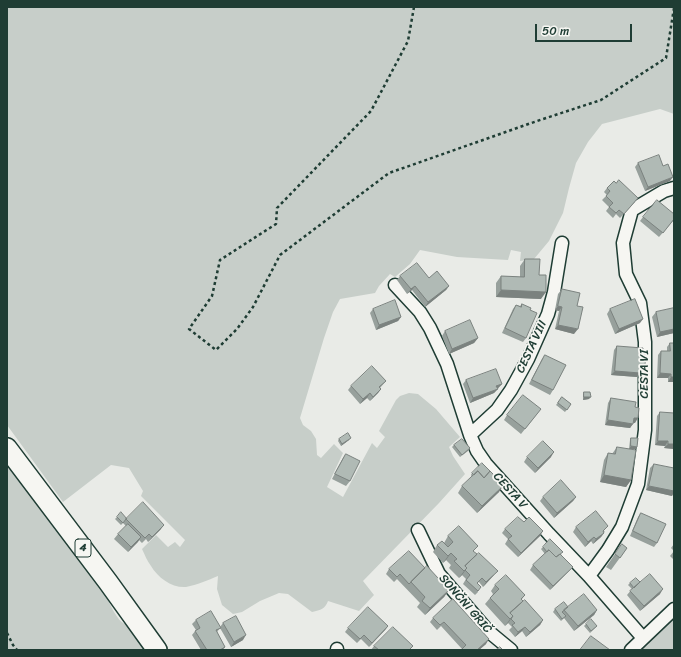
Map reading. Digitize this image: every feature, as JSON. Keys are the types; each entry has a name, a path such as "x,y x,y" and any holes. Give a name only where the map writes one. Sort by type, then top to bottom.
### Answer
{"main road":[{"name":"4","path":"7,448 108,582 157,650"}],"street":[{"name":"CESTA VI","path":"589,576 608,550 622,527 638,484 645,430 645,342 640,303 626,274 623,243 632,210 664,190 674,188"},
{"name":"CESTA VIII","path":"470,435 497,410 511,390 528,359 548,314 554,292 562,243"},
{"name":"CESTA V","path":"395,285 420,312 430,328 447,364 470,435 477,451 486,464 589,576 643,638"},
{"name":"SONČNI GRIČ","path":"418,530 438,574 488,631 511,650"},
{"path":"631,650 674,609"}],"path":[{"path":"414,7 408,41 371,112 277,208 276,224 220,260 212,296 190,329 216,350 237,329 253,307 280,254 389,173 601,100 666,58 674,8"},
{"path":"7,633 17,650"}],"shaded area":[{"path":"7,7 674,7 674,114 660,109 602,124 588,142 576,163 563,213 549,241 534,259 520,261 521,252 511,250 508,260 457,257 420,250 410,264 395,277 390,274 375,293 340,299 333,312 300,418 303,425 311,431 316,439 317,455 321,458 334,444 343,453 327,487 343,497 372,443 377,448 385,437 379,431 396,400 400,396 409,393 418,394 436,409 460,437 449,447 465,474 363,581 374,595 359,611 328,601 326,606 322,609 312,612 288,594 279,593 260,601 242,612 233,614 222,605 217,589 218,576 186,587 171,584 157,574 148,562 142,549 156,535 168,547 175,542 180,547 185,540 141,496 143,491 129,468 111,465 63,502 7,425"},
{"path":"7,464 106,595 116,615 123,623 127,625 146,650 7,650"},
{"path":"674,617 674,650 641,650 649,639"}],"building":[{"path":"659,155 663,166 668,164 673,177 648,187 638,163"},
{"path":"619,180 638,198 624,214 619,210 616,213 609,207 613,203 606,196 610,191 607,188 614,181 616,183"},
{"path":"657,200 674,214 674,219 663,233 643,217"},
{"path":"525,259 540,259 539,275 546,275 546,292 501,290 501,276 524,277"},
{"path":"417,263 429,278 437,271 449,286 428,302 415,286 411,289 400,276"},
{"path":"562,289 580,293 577,306 583,307 578,329 558,325 562,307 558,306"},
{"path":"635,299 643,319 619,329 610,309"},
{"path":"395,300 401,317 379,325 373,309"},
{"path":"522,304 531,308 530,310 537,313 526,338 505,328 516,305 521,307"},
{"path":"674,308 674,329 660,332 656,312"},
{"path":"470,320 478,338 452,349 445,331"},
{"path":"670,343 674,343 674,377 671,377 671,374 660,373 661,351 670,351"},
{"path":"617,346 643,348 643,355 646,355 645,365 641,365 640,373 615,371"},
{"path":"545,355 566,365 553,390 532,380"},
{"path":"372,366 386,381 379,387 381,389 373,397 370,393 363,399 351,386"},
{"path":"496,369 502,384 496,386 498,389 473,398 466,380"},
{"path":"584,392 590,392 591,397 584,397"},
{"path":"523,395 541,409 525,429 507,415"},
{"path":"562,397 571,404 567,410 558,403"},
{"path":"611,398 636,402 635,407 639,408 638,418 634,418 633,424 608,420"},
{"path":"660,412 674,413 674,444 668,444 668,441 658,441"},
{"path":"348,433 351,438 342,444 339,439"},
{"path":"631,438 638,438 637,447 631,446"},
{"path":"462,439 470,448 462,455 454,445"},
{"path":"543,441 554,452 538,468 527,457"},
{"path":"617,447 636,450 631,480 604,475 608,453 615,454"},
{"path":"346,454 360,461 350,481 335,474"},
{"path":"482,463 490,471 484,478 478,471 474,475 472,473"},
{"path":"654,464 674,468 674,491 649,486"},
{"path":"478,471 484,478 490,471 504,485 482,506 462,486"},
{"path":"561,480 576,497 557,513 543,497"},
{"path":"143,502 164,525 152,537 149,534 145,538 126,519"},
{"path":"596,511 608,526 603,531 604,533 596,539 594,537 588,542 576,527"},
{"path":"121,512 127,519 123,523 117,517"},
{"path":"641,513 666,524 657,543 633,531"},
{"path":"518,517 524,522 529,517 543,531 521,553 508,539 512,536 505,529"},
{"path":"128,524 141,537 131,547 118,534"},
{"path":"459,526 478,546 473,551 477,554 465,566 467,568 464,571 454,561 457,559 451,553 448,556 437,545 442,541 448,547 453,542 448,536"},
{"path":"550,539 563,552 556,557 549,550 547,552 543,547"},
{"path":"622,544 627,548 620,558 615,554"},
{"path":"549,550 556,557 560,554 573,567 553,586 533,565"},
{"path":"409,551 425,568 409,584 400,574 397,577 389,569"},
{"path":"479,553 498,571 486,582 482,578 477,583 481,587 478,591 466,580 470,575 465,570 467,568 465,566"},
{"path":"427,566 449,590 430,608 422,601 425,597 411,582"},
{"path":"650,574 663,589 644,606 630,591"},
{"path":"506,575 525,595 521,599 523,601 510,613 513,616 510,619 490,598 499,589 495,585"},
{"path":"636,578 640,582 634,588 630,583"},
{"path":"584,594 597,610 578,626 564,610"},
{"path":"453,599 489,639 477,650 462,649 466,645 444,622 440,625 433,618"},
{"path":"525,600 543,620 530,632 525,627 518,632 512,625 515,623 511,619 513,616 510,613"},
{"path":"564,602 568,607 562,612 566,616 562,619 555,609"},
{"path":"368,607 388,626 372,643 364,635 360,639 348,628"},
{"path":"211,611 221,628 216,630 225,647 220,650 207,650 195,631 200,628 196,620"},
{"path":"236,616 246,635 234,642 223,623"},
{"path":"591,619 597,626 591,631 586,624"},
{"path":"393,627 413,646 409,650 379,650 374,646"},
{"path":"591,636 610,650 580,650"},
{"path":"500,647 503,650 496,650"}]}
